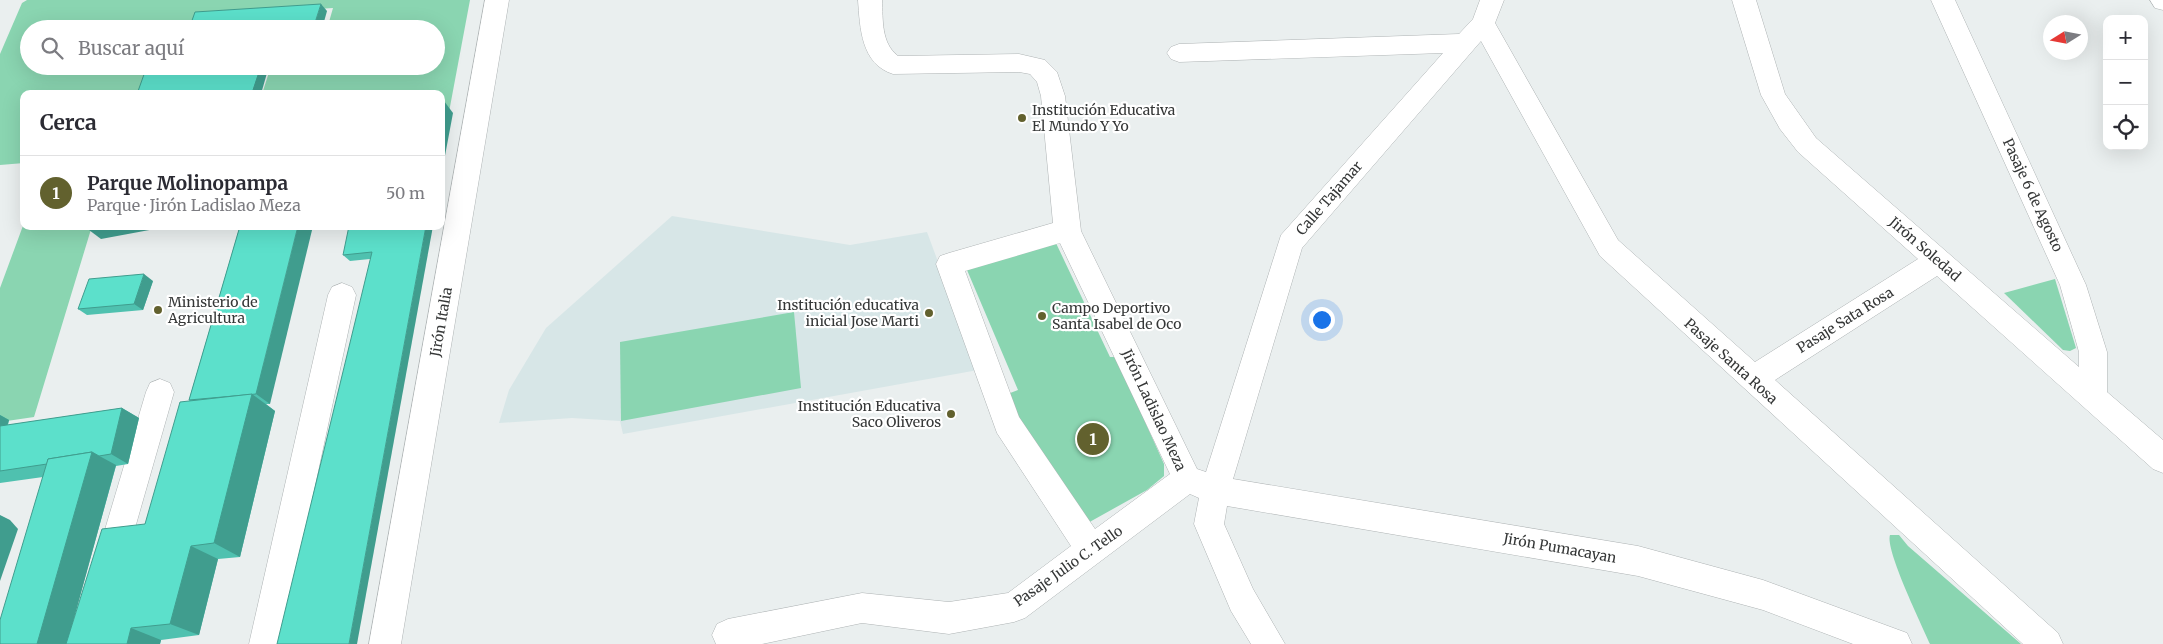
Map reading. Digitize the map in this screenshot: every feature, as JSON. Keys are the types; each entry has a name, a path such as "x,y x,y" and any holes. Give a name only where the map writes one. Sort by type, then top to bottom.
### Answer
{"street":[{"name":"Jirón Italia","path":"385,644 497,0"},
{"name":"Jirón Ladislao Meza","path":"870,0 874,44 881,57 893,65 1019,63 1037,66 1048,79 1053,96 1068,230 1186,479"},
{"name":"Jirón Soledad","path":"1744,0 1773,95 1789,122 1807,145 2163,460"},
{"name":"Pasaje 6 de Agosto","path":"1943,0 2073,285 2093,352 2092,398"},
{"path":"1179,53 1480,22"},
{"name":"Pasaje Santa Rosa","path":"1480,22 1609,248 2047,644"},
{"name":"Calle Tajamar","path":"1215,490 1290,243 1480,22"},
{"path":"1068,230 949,264 1007,424 1092,551"},
{"name":"Pasaje Sata Rosa","path":"1752,379 1938,261"},
{"path":"265,644 342,295"},
{"path":"103,588 160,392"},
{"path":"1186,479 1215,490 1209,524 1242,600 1269,644"},
{"name":"Pasaje Julio C. Tello","path":"728,635 862,608 949,618 1014,606 1092,551 1186,479"},
{"name":"Jirón Pumacayan","path":"1215,490 1638,562 1763,595 1896,644"}],"shaded area":[{"path":"672,216 850,245 927,232 978,370 623,434 620,421 572,418 499,423 509,390 546,328"}],"green space":[{"path":"27,0 470,0 449,112 445,112 445,90 263,90 268,75 445,75 445,20 330,20 333,8 199,17 198,20 20,20 20,75 168,75 146,90 20,90 20,163 0,165 0,54 22,3"},
{"path":"21,230 91,230 34,417 0,422 0,288"},
{"path":"1055,241 1110,357 1116,357 1164,464 1164,476 1147,490 1086,524 1005,395 1018,390 967,270"},
{"path":"2055,279 2076,348 2070,351 2063,350 2004,293"},
{"path":"794,312 801,388 621,421 620,342"},
{"path":"1890,535 1899,535 1908,546 2021,644 1930,644 1898,571 1890,543"}],"building":[{"path":"321,4 316,20 192,20 195,12"},
{"path":"144,75 258,75 253,90 138,90"},
{"path":"239,230 297,230 256,394 189,400"},
{"path":"348,230 425,230 349,644 277,644 372,252 343,255"},
{"path":"144,274 134,304 78,309 89,279"},
{"path":"252,394 214,543 191,546 170,624 131,628 127,644 66,644 102,529 145,524 180,402"},
{"path":"122,408 111,454 99,456 92,452 48,459 47,464 0,471 0,426"},
{"path":"92,452 37,644 0,644 0,620 48,459"}],"place":[{"name":"Institución Educativa El Mundo Y Yo","path":"1022,118"},
{"name":"Ministerio de Agricultura","path":"158,310"},
{"name":"Institución educativa inicial Jose Marti","path":"929,313"},
{"name":"Campo Deportivo Santa Isabel de Oco","path":"1042,316"},
{"name":"Institución Educativa Saco Oliveros","path":"951,414"},
{"name":"Parque Molinopampa","path":"1093,439"}]}
